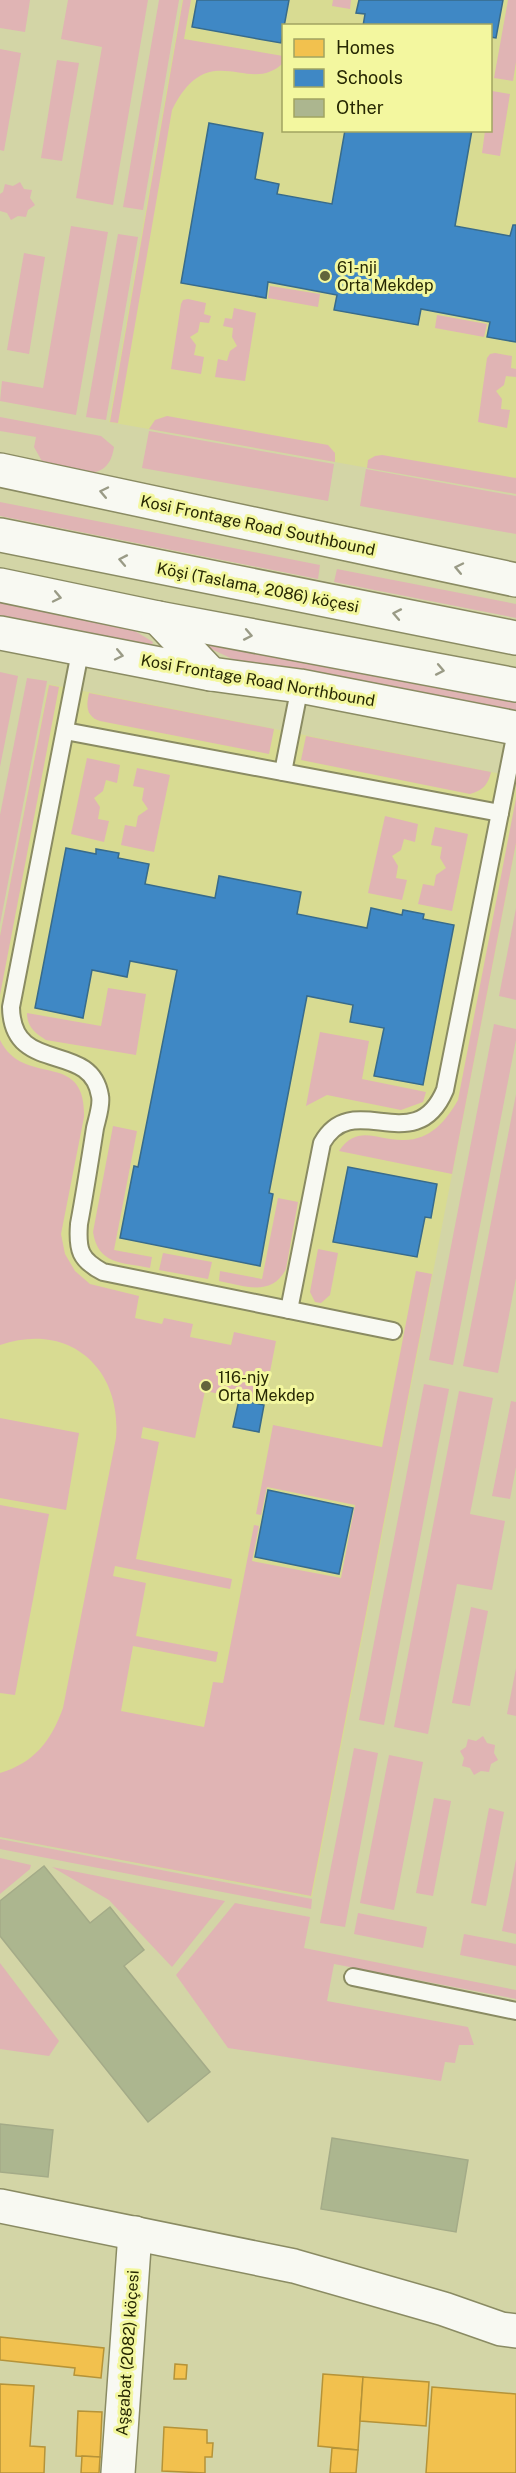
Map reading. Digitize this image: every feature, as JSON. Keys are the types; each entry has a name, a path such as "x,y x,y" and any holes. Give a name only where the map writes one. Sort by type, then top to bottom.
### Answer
{"street":[{"name":"Kosi Frontage Road Southbound","path":"0,470 516,580"},
{"name":"Köşi (Taslama, 2086) köçesi","path":"0,535 516,638"},
{"path":"0,585 158,618 516,685"},
{"path":"158,618 211,674"},
{"name":"Kosi Frontage Road Northbound","path":"0,633 211,674 300,686 516,730"},
{"path":"0,2206 294,2266 444,2309 501,2329 516,2331"},
{"name":"Aşgabat (2082) köçesi","path":"118,2473 135,2233"}],"lane":[{"path":"81,647 11,1007 12,1023 18,1038 31,1048 79,1064 93,1077 101,1097 80,1224 78,1241 81,1254 90,1265 103,1272 393,1331"},
{"path":"283,772 300,686"},
{"path":"289,1310 322,1143 327,1133 339,1124 355,1119 398,1124 412,1123 428,1116 438,1105 445,1090 516,730"},
{"path":"65,731 500,813"},
{"path":"353,1977 516,2011"}],"shaded area":[{"path":"0,0 30,0 25,32 0,28"},
{"path":"68,0 148,0 113,205 76,198 102,47 61,39"},
{"path":"159,0 179,0 143,210 123,207"},
{"name":"61-nji Orta Mekdep","path":"182,0 516,0 516,494 109,422"},
{"path":"183,0 191,0 184,39 282,56 282,64 270,72 257,74 214,71 200,76 186,88 172,110 118,423 110,422"},
{"path":"333,0 351,0 350,9 332,6"},
{"path":"508,0 516,0 516,62 513,81 494,78"},
{"path":"0,49 21,53 4,151 0,150"},
{"path":"57,60 79,63 62,161 41,158"},
{"path":"492,91 510,94 500,156 482,153 485,132 492,132"},
{"path":"20,182 24,189 32,190 30,198 35,205 28,210 26,217 18,216 11,220 7,213 0,211 0,194 5,184 13,186"},
{"path":"71,226 108,232 76,415 0,401 2,381 43,388"},
{"path":"118,234 138,237 106,420 86,417"},
{"path":"24,253 45,257 29,354 7,350"},
{"path":"270,286 320,294 318,307 268,298"},
{"path":"183,300 206,303 204,314 211,316 209,323 200,322 198,332 190,337 196,345 194,355 204,357 201,374 171,369 181,304"},
{"path":"234,308 256,313 245,381 215,377 218,359 227,361 230,351 237,346 232,337 233,328 223,326 225,318 232,319"},
{"path":"437,315 487,324 484,337 435,328"},
{"path":"490,354 512,356 511,368 516,369 516,377 506,376 504,385 496,391 502,399 501,409 510,410 507,428 478,422 487,358"},
{"path":"167,416 328,445 335,453 335,462 149,429 155,420"},
{"path":"0,417 101,436 114,447 110,460 104,468 87,473 43,463 34,447 36,437 0,431"},
{"path":"149,431 334,464 328,501 142,468"},
{"path":"382,455 516,478 516,494 367,468 368,460"},
{"path":"366,469 516,496 516,534 360,506"},
{"path":"0,502 320,565 318,579 0,516"},
{"path":"337,569 516,604 516,618 334,582"},
{"path":"0,601 130,628 153,642 152,645 0,615"},
{"path":"208,642 516,703 516,717 241,663 207,647"},
{"path":"0,672 18,676 0,767"},
{"path":"27,678 47,681 0,924 0,815"},
{"name":"116-njy Orta Mekdep","path":"48,684 516,777 516,844 312,1897 0,1837 0,935"},
{"path":"49,685 59,687 0,995 0,936"},
{"path":"89,693 274,729 269,754 100,721 95,719 88,710"},
{"path":"306,736 491,772 484,786 470,794 301,760"},
{"path":"87,758 120,765 117,783 106,780 103,791 94,798 100,807 98,819 109,821 104,842 71,834"},
{"path":"137,768 170,775 154,852 121,845 125,825 136,827 138,816 148,809 142,800 144,788 133,786"},
{"path":"516,798 516,843 452,1174 339,1151 346,1143 361,1135 395,1140 422,1137 442,1122 458,1100"},
{"path":"385,816 418,824 415,842 404,839 401,850 392,856 398,866 396,878 407,880 402,900 368,893"},
{"path":"435,827 468,834 452,911 418,904 423,884 434,886 436,875 446,868 440,858 442,847 431,845"},
{"path":"516,908 516,1000 499,996"},
{"path":"108,988 146,994 136,1055 46,1040 30,1026 27,1013 101,1026"},
{"path":"494,1024 516,1029 516,1040 453,1365 429,1360"},
{"path":"320,1032 369,1041 362,1079 426,1092 423,1102 401,1110 327,1095 306,1106"},
{"path":"0,1040 11,1055 24,1063 65,1075 75,1083 82,1096 84,1117 61,1234 65,1254 75,1271 90,1284 139,1296 135,1318 162,1324 164,1318 193,1324 190,1337 231,1345 234,1332 276,1341 264,1403 205,1391 195,1438 143,1427 141,1438 159,1442 136,1559 232,1579 230,1589 115,1566 113,1576 146,1583 136,1636 218,1652 216,1662 133,1646 121,1711 204,1727 213,1682 223,1683 254,1525 259,1526 252,1561 341,1578 355,1505 267,1487 261,1515 256,1514 273,1425 382,1447 416,1271 432,1274 311,1896 0,1837 0,1773 32,1757 40,1749 53,1731 63,1708 116,1438 116,1413 110,1391 100,1371 86,1356 69,1345 48,1340 25,1339 0,1345"},
{"path":"516,1094 516,1278 498,1373 463,1366"},
{"path":"113,1126 137,1131 114,1250 152,1257 150,1268 121,1263 106,1256 100,1251 93,1232"},
{"path":"278,1198 298,1202 286,1269 280,1278 273,1283 257,1287 219,1281 220,1271 262,1279"},
{"path":"318,1249 338,1253 330,1295 321,1303 315,1302 310,1292"},
{"path":"163,1253 212,1262 208,1279 159,1270"},
{"path":"424,1384 449,1389 384,1725 359,1720"},
{"path":"459,1391 493,1398 470,1514 505,1521 492,1590 457,1584 428,1734 394,1727"},
{"path":"511,1401 516,1402 516,1467 510,1499 492,1496"},
{"path":"0,1418 79,1433 66,1510 0,1498"},
{"path":"0,1505 49,1514 15,1695 0,1693"},
{"path":"471,1607 488,1611 470,1706 452,1703"},
{"path":"516,1668 516,1716 507,1714"},
{"path":"483,1736 487,1743 495,1745 494,1753 498,1760 491,1764 489,1772 481,1771 474,1775 470,1768 462,1766 464,1758 460,1751 466,1747 468,1739 476,1741"},
{"path":"354,1748 378,1753 345,1927 320,1923"},
{"path":"389,1755 423,1762 394,1910 360,1903"},
{"path":"434,1798 451,1801 433,1896 416,1893"},
{"path":"489,1808 504,1812 486,1906 471,1903"},
{"path":"0,1839 312,1899 311,1909 0,1849"},
{"path":"0,1858 31,1865 30,1869 0,1894"},
{"path":"516,1859 516,1934 502,1931"},
{"path":"52,1867 225,1901 172,1967 109,1900"},
{"path":"235,1903 310,1917 304,1948 516,1990 516,1999 334,1964 327,2001 468,2027 474,2045 459,2045 455,2063 445,2062 441,2081 228,2048 176,1975"},
{"path":"358,1913 427,1927 423,1948 354,1934"},
{"path":"464,1934 516,1944 516,1966 460,1955"},
{"path":"0,1963 59,2041 49,2056 0,2049"}],"building: Homes":[{"path":"0,2337 104,2348 101,2378 74,2375 75,2368 0,2360"},
{"path":"175,2364 187,2365 186,2379 174,2379"},
{"path":"323,2374 363,2377 358,2450 318,2446"},
{"path":"363,2377 429,2382 426,2426 360,2421"},
{"path":"0,2384 34,2386 30,2446 45,2447 44,2473 0,2473"},
{"path":"432,2387 516,2394 516,2473 426,2473"},
{"path":"78,2411 102,2412 100,2457 76,2456"},
{"path":"164,2427 207,2430 207,2443 213,2443 212,2457 205,2457 205,2473 162,2471"},
{"path":"332,2448 358,2450 356,2473 330,2473"},
{"path":"82,2456 100,2457 99,2473 81,2473"}],"building: Schools":[{"path":"197,0 289,0 285,24 282,24 281,43 192,27"},
{"path":"359,0 503,0 496,38 492,37 492,24 363,24 365,14 356,13"},
{"path":"209,123 263,133 255,179 279,184 277,194 332,204 345,132 472,132 455,226 510,236 513,225 516,225 516,342 487,337 490,322 421,309 418,325 334,310 337,295 268,282 266,298 181,283"},
{"path":"66,848 96,854 96,849 119,853 118,858 149,864 145,884 215,898 219,876 301,892 297,914 367,928 371,908 402,915 403,910 424,914 423,919 454,925 423,1085 374,1076 384,1028 350,1022 353,1005 307,996 269,1193 273,1194 260,1266 120,1238 134,1166 138,1167 177,970 130,961 127,977 92,970 83,1018 35,1008"},
{"path":"348,1167 437,1184 431,1218 425,1217 417,1257 333,1242"},
{"path":"239,1400 264,1405 259,1432 233,1427"},
{"path":"268,1490 353,1508 339,1574 255,1557"}],"building: Other":[{"path":"44,1866 90,1923 110,1907 144,1950 124,1966 210,2072 148,2122 0,1936 0,1901"},
{"path":"0,2124 53,2130 48,2177 0,2172"},
{"path":"332,2138 468,2160 456,2232 321,2209"}],"place":[{"name":"61-nji Orta Mekdep","path":"325,276"},
{"name":"116-njy Orta Mekdep","path":"206,1386"}]}
